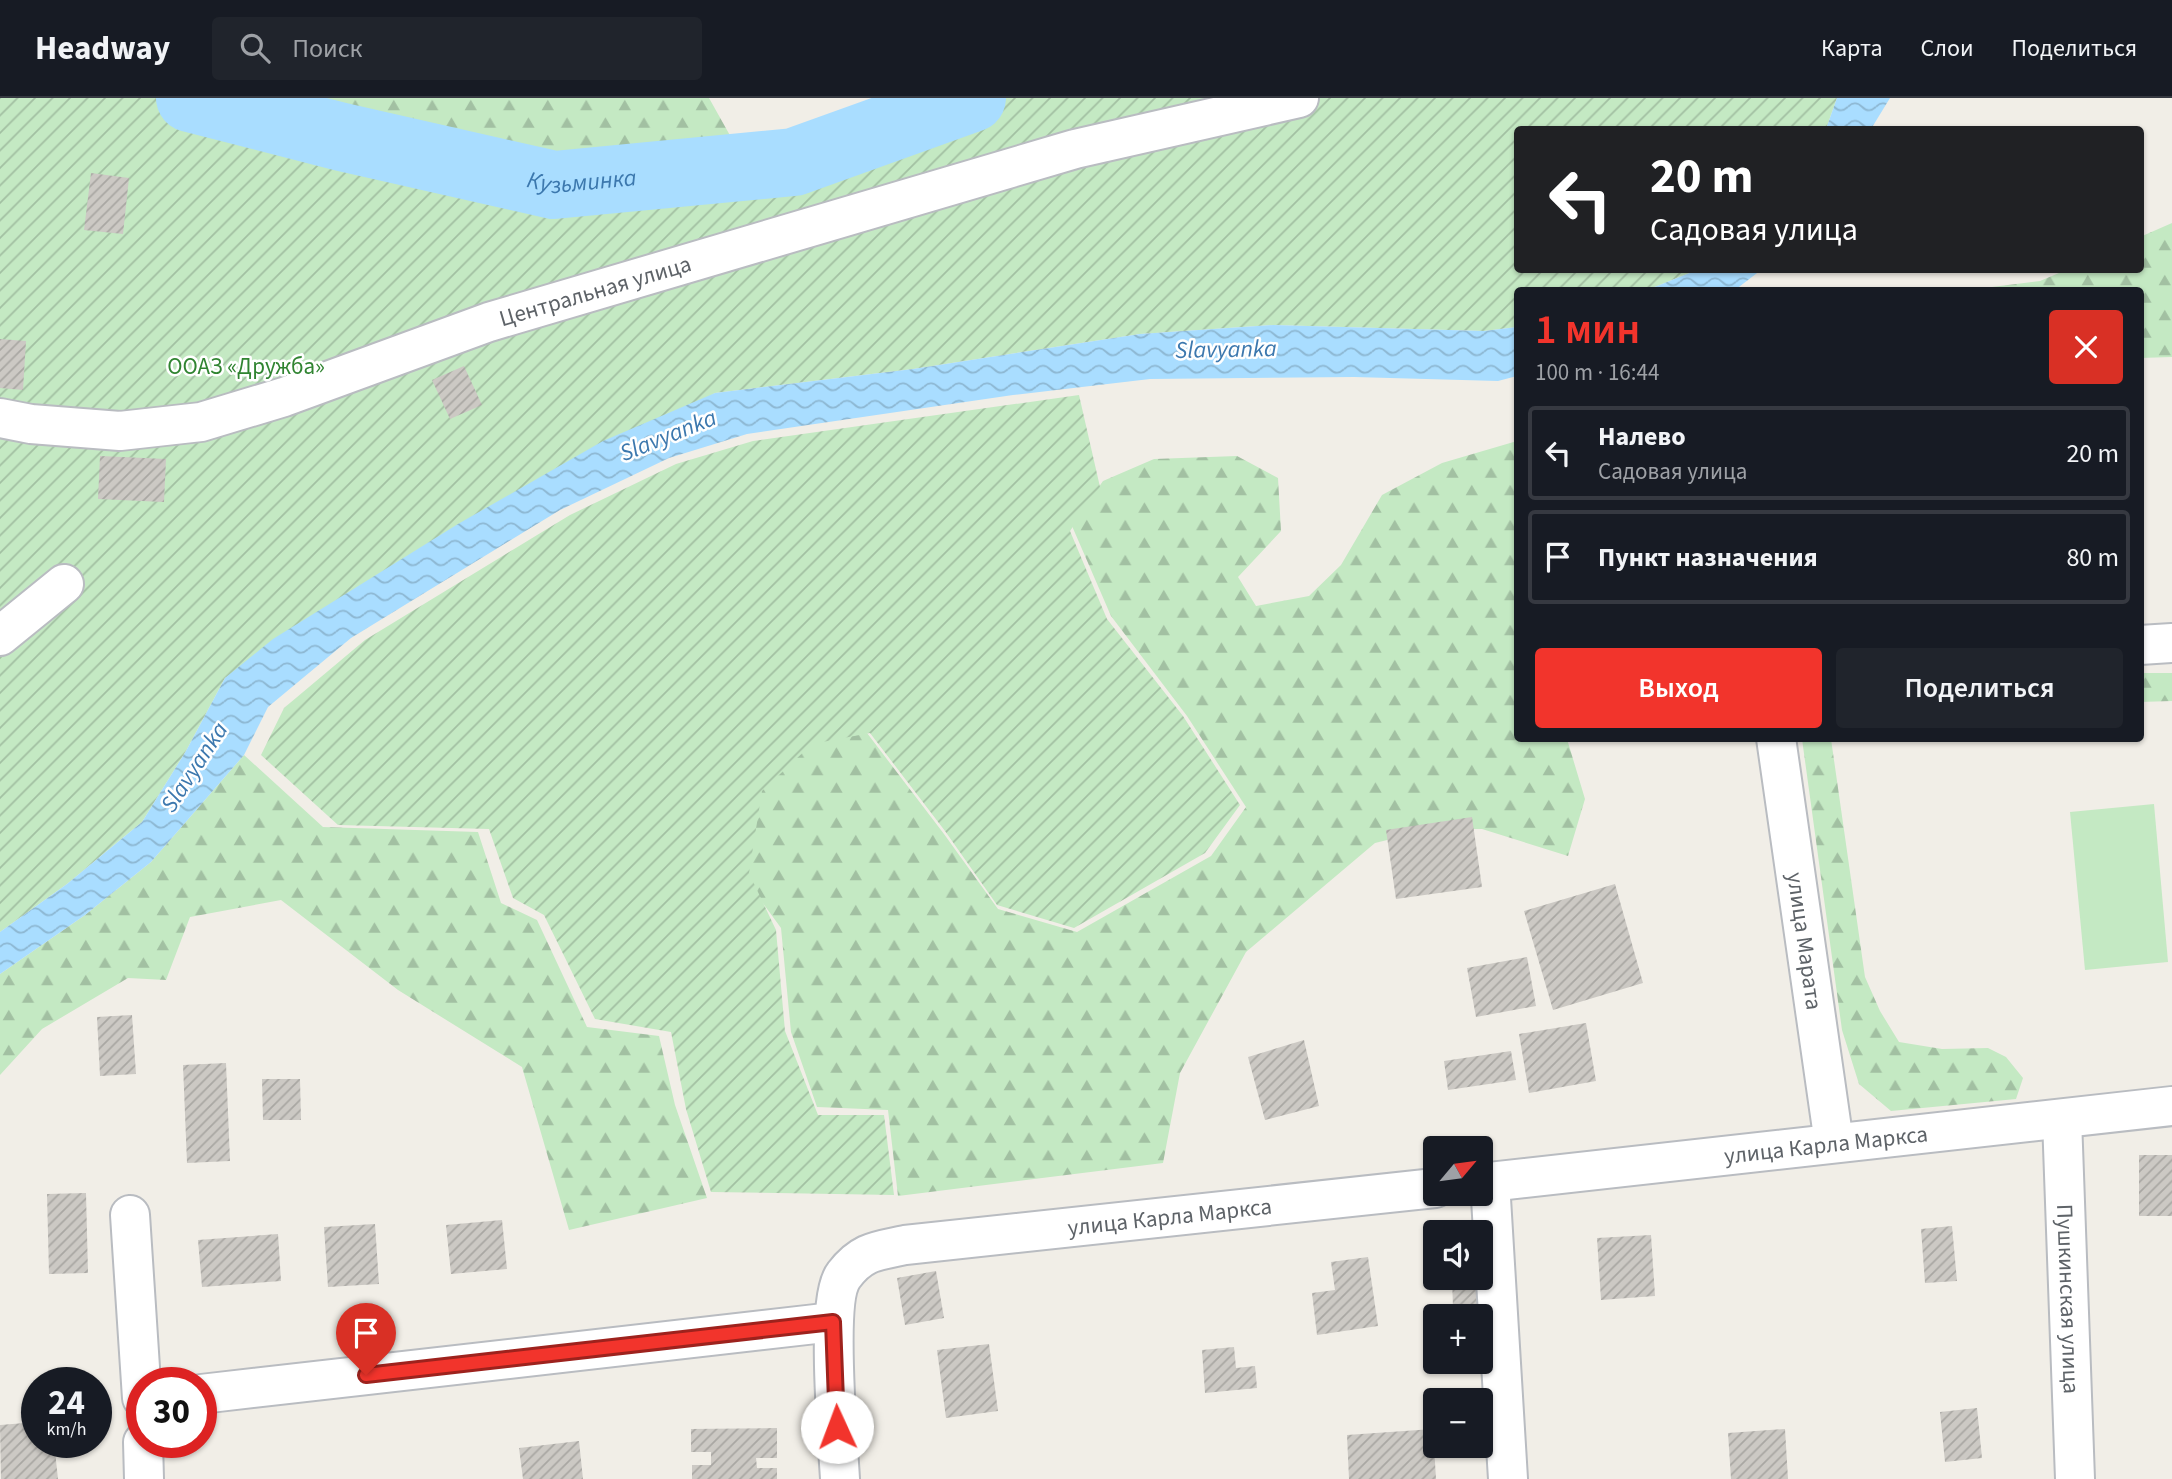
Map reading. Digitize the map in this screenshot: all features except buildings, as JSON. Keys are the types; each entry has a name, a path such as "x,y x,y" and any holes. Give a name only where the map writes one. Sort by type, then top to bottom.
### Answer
{"street":[{"name":"Центральная улица","path":"0,418 31,424 120,431 201,422 284,397 489,322 1074,149 1299,98"},
{"path":"0,636 64,584"},
{"path":"2144,645 2172,643"},
{"name":"улица Марата","path":"1777,742 1834,1143"},
{"name":"улица Карла Маркса","path":"1493,1181 2172,1106"},
{"name":"Пушкинская улица","path":"2062,1119 2075,1479"},
{"name":"улица Карла Маркса","path":"840,1479 833,1322 842,1276 866,1253 905,1245 1423,1189"},
{"path":"1487,1206 1508,1479"},
{"path":"130,1215 140,1367"},
{"path":"217,1392 833,1322"},
{"path":"144,1458 145,1479"}],"green space":[{"name":"ООАЗ «Дружба»","path":"0,98 190,98 342,137 554,185 794,162 972,98 1837,98 1827,126 1514,126 1514,273 1690,273 1654,287 1514,287 1514,327 1484,331 1273,325 1140,334 913,369 715,393 225,678 186,751 142,822 67,884 0,932"},
{"path":"190,98 709,98 732,139 713,170 554,185 342,137"},
{"path":"2172,223 2172,357 2144,358 2144,287 1992,287 2040,281 2059,273 2144,273 2144,235"},
{"path":"1079,395 1100,487 1070,531 1107,619 1183,716 1240,805 1205,853 1074,928 997,905 945,831 870,733 812,744 762,791 749,873 776,930 785,1031 818,1115 884,1115 894,1195 711,1192 686,1109 671,1032 595,1019 544,915 513,898 489,829 338,825 261,755 284,708 365,640 570,515 676,464 753,441"},
{"path":"1514,442 1514,742 1568,742 1585,799 1568,856 1482,829 1432,829 1375,843 1246,952 1180,1073 1163,1163 898,1196 888,1110 817,1107 791,1032 781,928 743,876 757,793 808,744 867,733 998,909 1077,932 1211,856 1246,807 1187,716 1111,616 1072,526 1103,481 1154,459 1237,456 1278,478 1281,531 1238,577 1256,606 1309,596 1341,565 1382,495 1442,463"},
{"path":"2144,673 2172,673 2172,701 2144,702"},
{"path":"1802,742 1831,742 1865,977 1880,1011 1899,1042 1942,1049 1988,1048 2006,1057 2023,1078 2016,1099 1891,1111 1859,1084 1842,1030"},
{"path":"244,755 323,827 478,832 501,903 537,920 587,1027 659,1036 675,1105 707,1198 569,1230 522,1067 398,990 281,900 190,917 166,980 128,978 42,1029 0,1075 0,974 85,915 151,862"},
{"path":"2154,804 2168,962 2085,970 2070,812"}],"water":[{"path":"1837,98 1890,98 1873,126 1827,126"},
{"path":"1690,273 1757,273 1739,287 1654,287"},
{"name":"Slavyanka","path":"1273,325 1484,331 1514,327 1514,377 1498,381 1354,377 1150,379 1013,395 747,434 669,458 560,510 351,638 268,707 244,755 151,862 85,915 0,974 0,932 67,884 142,822 186,751 225,678 273,639 458,524 603,441 715,393 913,369 1140,334"}],"waterway":[{"name":"Кузьминка","path":"190,98 342,137 554,185 794,162 972,98"}],"route":[{"path":"366,1375 833,1322 837,1427"}]}
